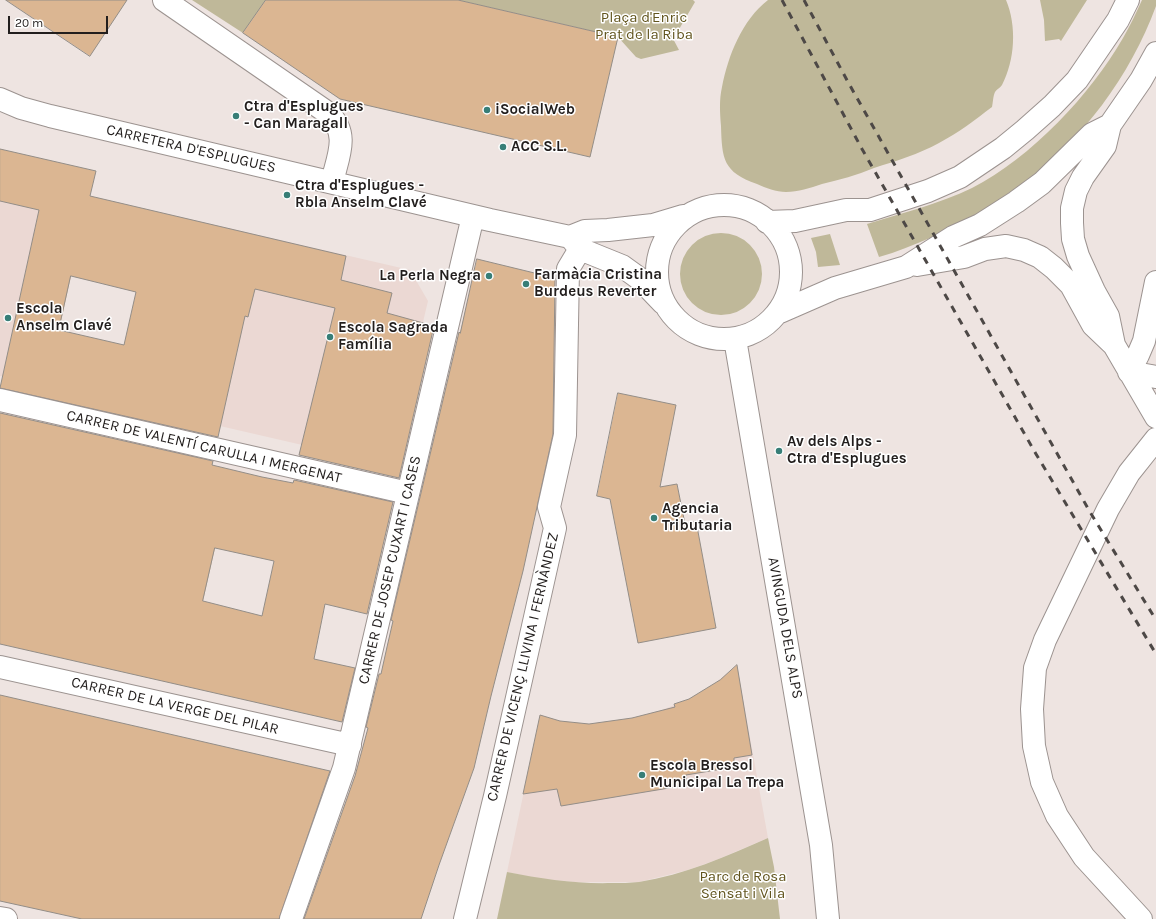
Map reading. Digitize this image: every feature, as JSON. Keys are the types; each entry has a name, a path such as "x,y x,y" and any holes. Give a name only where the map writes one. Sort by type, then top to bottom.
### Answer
{"street":[{"path":"767,222 795,221 846,210 870,210 928,191 960,177 1025,130 1052,106 1072,85 1099,50 1118,20 1128,0"},
{"path":"177,4 328,113 334,119 338,125 341,139 332,182"},
{"path":"1114,345 1108,316 1094,291 1078,256 1073,239 1072,208 1076,191 1083,177 1105,146 1110,125 1141,80 1156,53"},
{"name":"CARRETERA D'ESPLUGUES","path":"0,99 20,108 50,116 473,216 575,243 622,266 640,279 665,306"},
{"path":"906,267 953,237 980,225 1016,202 1042,183 1092,134 1110,125"},
{"path":"721,204 736,206 753,212 767,222 779,235 788,250 792,269 788,298 780,312 767,324 735,339 719,339 703,336 687,329 665,306 658,289 656,270 659,252 665,237 673,226 683,216 693,210 704,206 721,204"},
{"name":"CARRER DE JOSEP CUXART I CASES","path":"291,919 344,768 350,745 473,216"},
{"path":"575,243 585,231 653,225 683,216"},
{"name":"CARRER DE VICENÇ LLIVINA I FERNÀNDEZ","path":"465,919 495,796 555,528 549,507 565,435 568,270 575,243"},
{"path":"780,312 835,288 906,267 964,257 985,249 1006,246 1024,250 1040,257 1054,268 1070,286 1093,325 1114,345 1156,418"},
{"path":"1129,372 1144,340 1156,282"},
{"name":"AVINGUDA DELS ALPS","path":"735,339 821,845 828,919"},
{"path":"1129,372 1156,377"},
{"name":"CARRER DE VALENTÍ CARULLA I MERGENAT","path":"0,400 408,493"},
{"path":"1141,919 1084,856 1057,816 1042,782 1034,746 1032,709 1035,668 1045,640 1108,509 1129,473 1156,439"},
{"name":"CARRER DE LA VERGE DEL PILAR","path":"0,667 350,745"},
{"path":"0,918 6,919"}],"shaded area":[{"name":"Escola Anselm Clavé","path":"0,149 50,161 3,377 0,376"},
{"name":"Escola Sagrada Família","path":"90,196 410,270 428,301 389,465 220,426 136,292 71,276"},
{"name":"Escola Bressol Municipal La Trepa","path":"737,665 768,838 688,870 639,882 574,882 534,878 507,872 540,715 560,721 589,724 632,718 662,710 689,699 713,685"}],"green space":[{"path":"192,0 266,0 243,33"},
{"name":"Plaça d'Enric Prat de la Riba","path":"458,0 693,0 695,2 678,31 670,33 679,50 641,59 636,57 618,37"},
{"path":"768,0 1006,0 1010,10 1013,32 1010,65 1002,85 995,92 992,107 960,131 939,143 924,151 907,157 855,175 804,190 786,192 775,191 737,175 731,169 724,156 722,147 720,111 722,87 732,51 751,18"},
{"path":"1040,0 1087,0 1061,41 1059,39 1045,41 1044,20"},
{"path":"1142,0 1156,0 1156,6 1133,58 1102,105 1084,128 1065,148 1044,168 998,204 939,234 879,257 867,224 920,208 959,194 994,175 1016,160 1058,123 1094,81 1123,38"},
{"path":"721,233 737,236 750,245 759,258 762,274 759,290 750,303 737,312 721,315 705,312 692,303 683,290 680,274 683,258 692,245 705,236"},
{"path":"830,234 840,265 818,267 816,252 811,238"},
{"name":"Parc de Rosa Sensat i Vila","path":"768,838 774,867 780,919 497,919 507,872 572,882 639,882 689,870"}],"building":[{"path":"6,0 127,0 90,56"},
{"path":"266,0 458,0 618,37 590,157 340,99 243,33"},
{"path":"0,149 96,171 90,196 346,256 341,280 392,293 387,313 434,326 399,478 299,455 335,308 255,289 248,317 245,316 218,437 0,388 39,210 0,201","holes":["71,276 136,292 124,345 59,330"]},
{"path":"477,259 555,278 553,434 523,571 474,768 421,919 304,919 355,776 368,728 366,727 379,674 381,674 393,621 391,620"},
{"name":"Agencia Tributaria","path":"618,393 676,405 660,487 677,484 685,524 696,521 716,628 638,643 610,499 597,496"},
{"path":"0,413 213,461 212,465 262,477 293,483 294,480 393,502 367,614 325,604 314,659 355,668 342,722 0,644","holes":["215,548 274,561 262,616 203,601"]},
{"path":"737,665 752,755 734,758 734,767 686,775 687,785 561,806 557,789 523,794 540,715 560,721 589,724 632,718 675,707 674,704 689,699 720,680"},
{"path":"0,695 330,771 279,919 82,919 0,901"}],"railway":[{"path":"782,0 862,149 1036,454 1156,654"},
{"path":"804,0 848,82 1090,512 1156,620"}],"place":[{"name":"iSocialWeb","path":"487,110"},
{"name":"Ctra d'Esplugues - Can Maragall","path":"236,116"},
{"name":"ACC S.L.","path":"503,147"},
{"name":"Ctra d'Esplugues - Rbla Anselm Clavé","path":"287,195"},
{"name":"La Perla Negra","path":"489,276"},
{"name":"Farmàcia Cristina Burdeus Reverter","path":"526,284"},
{"name":"Escola Anselm Clavé","path":"8,318"},
{"name":"Escola Sagrada Família","path":"330,337"},
{"name":"Av dels Alps - Ctra d'Esplugues","path":"779,451"},
{"name":"Agencia Tributaria","path":"654,518"},
{"name":"Escola Bressol Municipal La Trepa","path":"642,775"}]}
